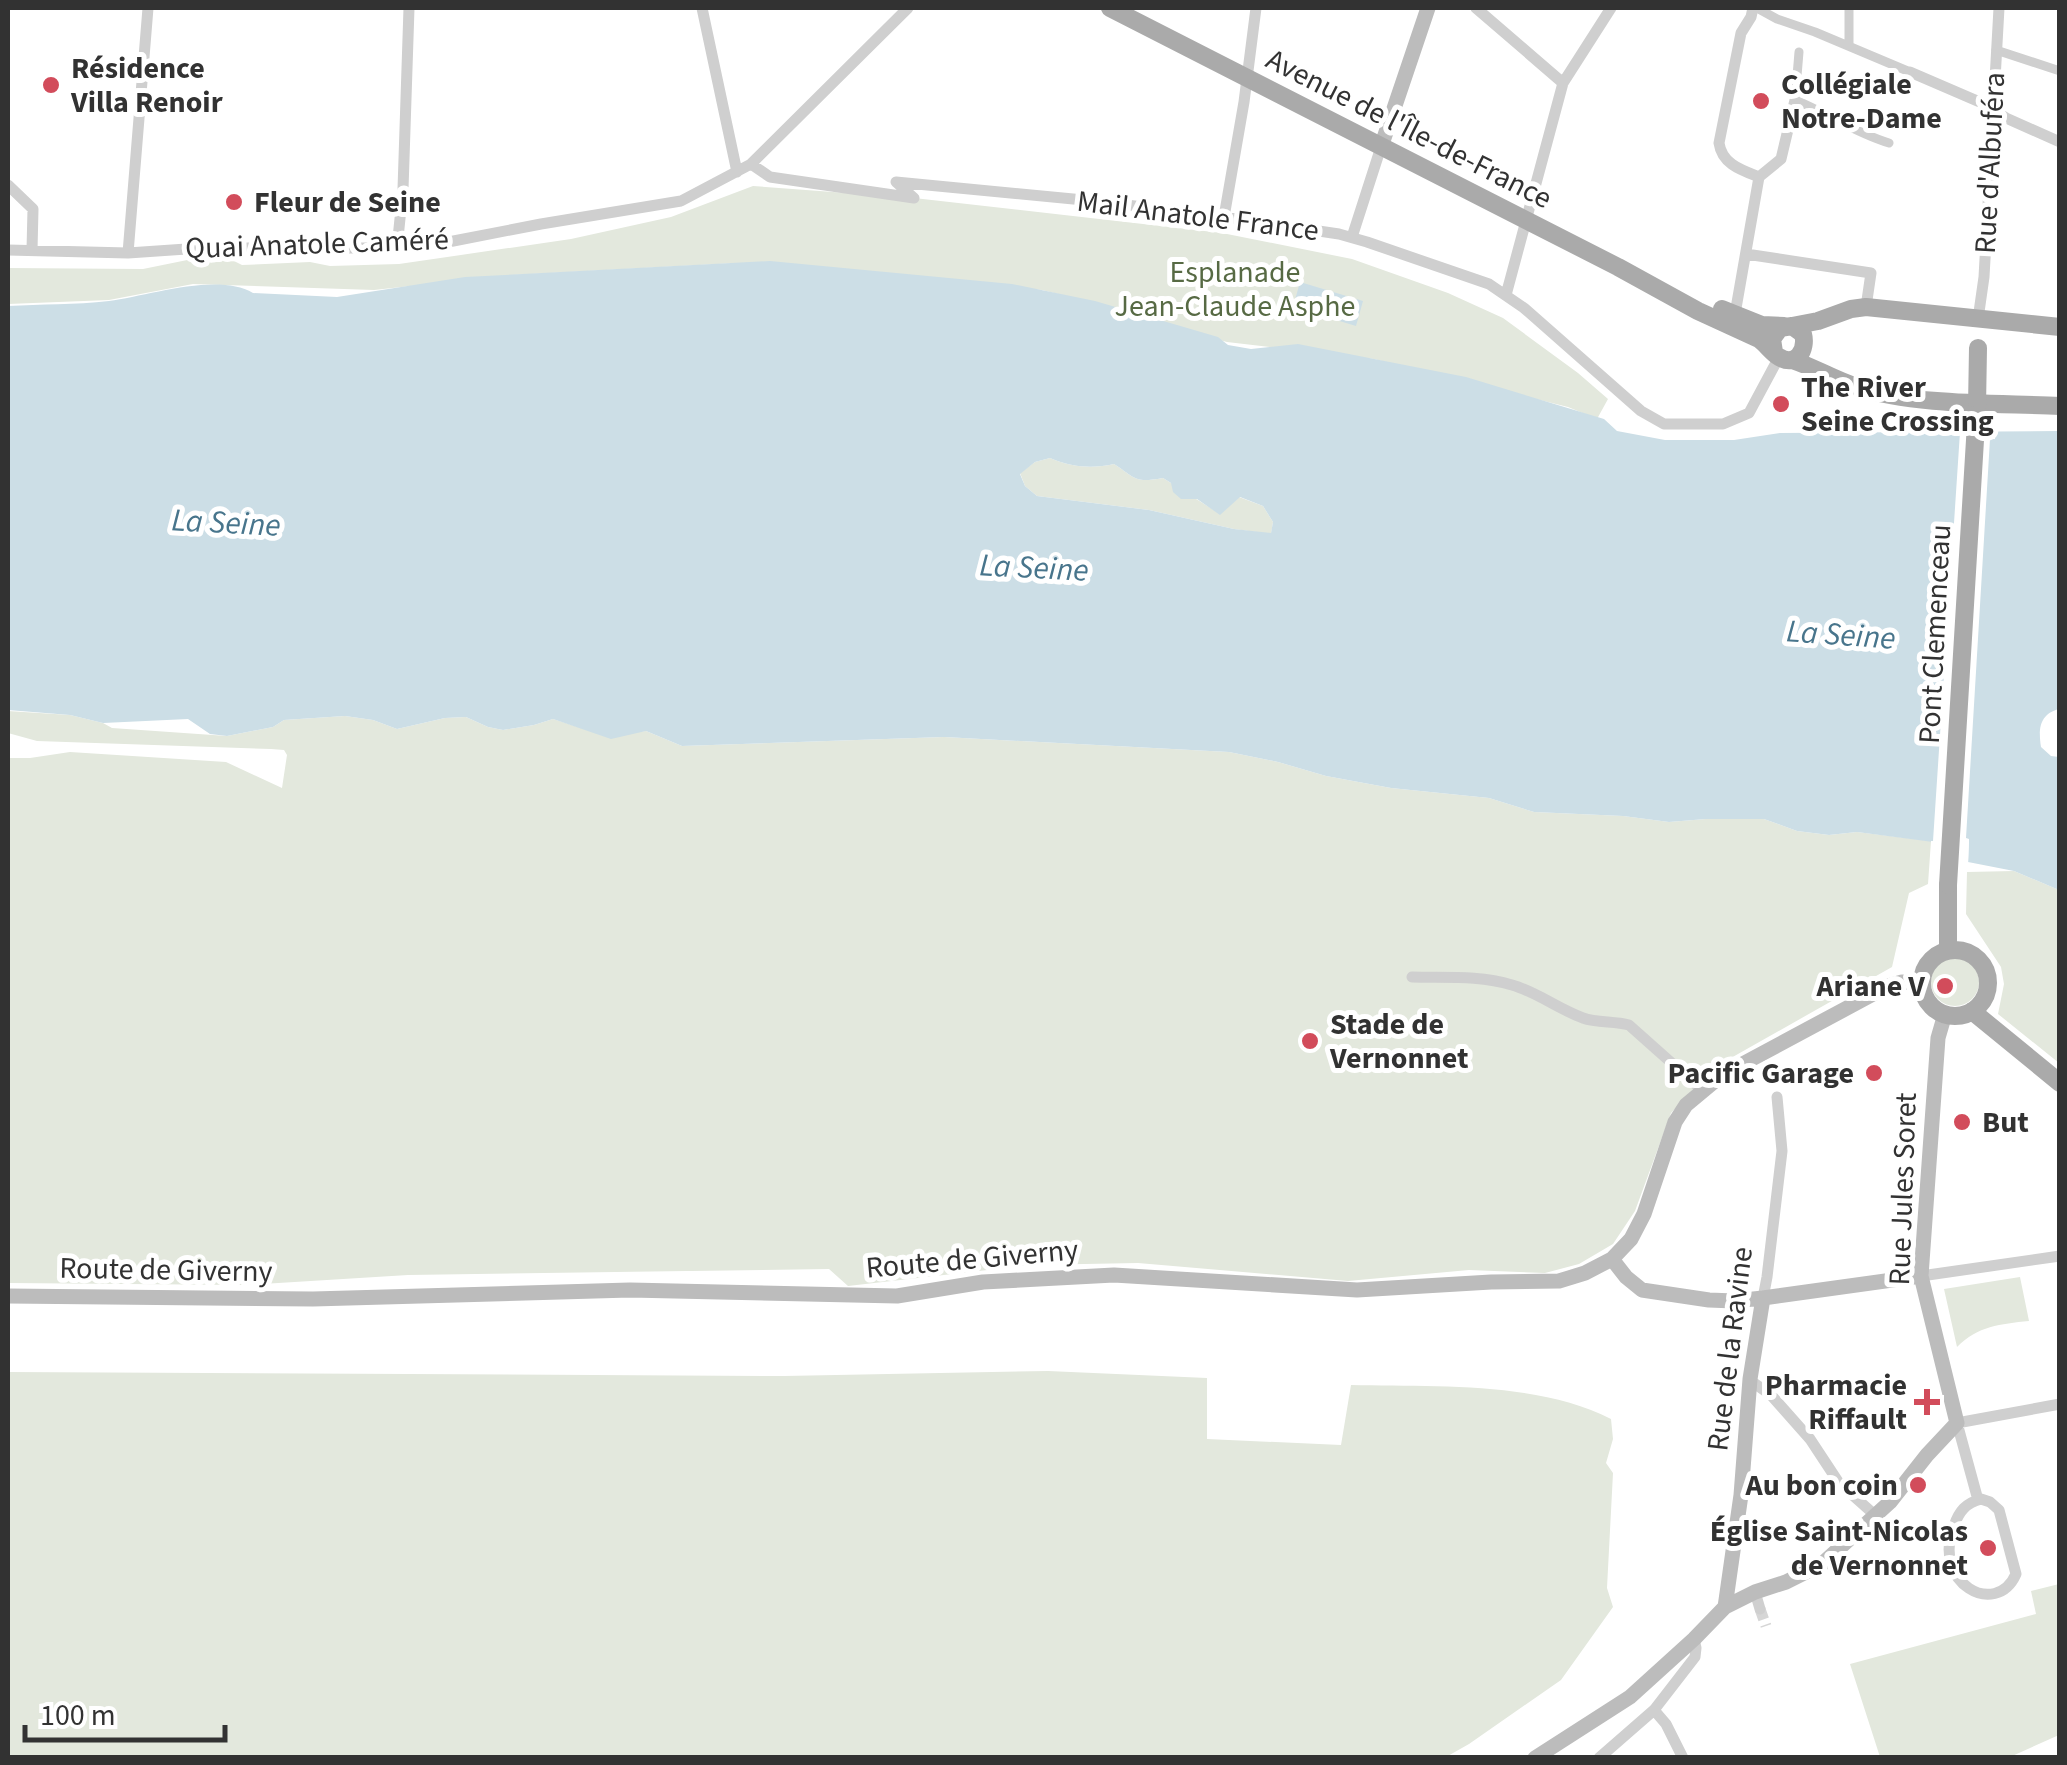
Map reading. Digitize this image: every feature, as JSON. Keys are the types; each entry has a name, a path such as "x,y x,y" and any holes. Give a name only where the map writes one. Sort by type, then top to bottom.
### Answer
{"main road":[{"name":"Avenue de l'Île-de-France","path":"1111,8 1247,74 1680,300 1791,351"},
{"path":"1381,146 1428,8"},
{"name":"Avenue de l'Île-de-France","path":"1680,300 1724,309 1762,325 1788,326"},
{"path":"2060,326 1866,307 1818,322 1788,326 1772,337 1817,369 1858,388 1936,400 2060,406"},
{"name":"Pont Clemenceau","path":"1948,952 1948,885 1978,319"},
{"path":"1791,351 1818,322"},
{"path":"1788,326 1802,332 1791,351"},
{"path":"1948,952 1971,954 1988,978 1983,1000 1962,1015 1945,1014 1930,1004 1922,983 1932,961 1948,952"},
{"path":"1921,1276 1762,1298 1709,1300 1642,1290 1626,1278 1612,1259 1631,1239 1644,1214 1676,1122 1702,1090 1722,1075 1888,986 1922,983"},
{"path":"1972,1011 2060,1083"},
{"name":"Rue Jules Soret","path":"1945,1014 1938,1038 1921,1276 1957,1423"},
{"name":"Route de Giverny","path":"8,1296 313,1299 630,1290 897,1296 983,1282 1114,1276 1357,1290 1559,1281 1612,1259"},
{"name":"Rue de la Ravine","path":"1725,1606 1762,1298"},
{"path":"1536,1758 1630,1698 1725,1606 1822,1564 1890,1502 1957,1423"}],"street":[{"path":"397,248 408,8"},
{"path":"702,8 736,172"},
{"name":"Quai Anatole Caméré","path":"8,250 128,253 202,248 397,248 681,201 751,164 908,8"},
{"path":"1224,218 1256,8"},
{"path":"1476,8 1563,83"},
{"path":"1506,295 1563,83 1611,8"},
{"path":"1759,177 1729,163 1719,144 1740,33 1755,8 1982,103 2060,142"},
{"path":"1849,8 1849,46"},
{"name":"Rue d'Albuféra","path":"1978,319 1984,277 1999,8"},
{"path":"128,253 148,13"},
{"path":"1996,50 2060,71"},
{"path":"1735,314 1759,177 1782,159 1795,100 1799,52"},
{"path":"1795,100 1889,143"},
{"path":"1352,238 1381,146"},
{"name":"Mail Anatole France","path":"751,164 770,177 914,198 896,182 1094,201 1352,238 1475,278 1506,295 1618,392 1657,422 1672,425 1724,424 1749,413 1791,351"},
{"path":"8,185 33,210 32,250"},
{"path":"1746,254 1871,273 1866,307"},
{"path":"1412,977 1451,976 1515,985 1587,1020 1629,1024 1702,1090"},
{"name":"Rue de la Ravine","path":"1762,1298 1782,1151 1777,1097"},
{"path":"1921,1276 2058,1253"},
{"path":"1750,1381 1771,1396 1810,1439 1840,1484 1876,1516"},
{"path":"1978,1500 1957,1423 2060,1404"},
{"path":"1978,1500 1990,1502 1999,1510 2014,1564 2015,1579 1996,1593 1984,1594 1960,1582 1950,1559 1948,1548 1955,1522 1967,1505 1978,1500"},
{"path":"1755,1592 1760,1609"},
{"path":"1600,1758 1654,1710 1695,1658 1694,1639"},
{"path":"1654,1710 1666,1724 1683,1758"}],"green space":[{"name":"Esplanade Jean-Claude Asphe","path":"753,186 914,198 1222,233 1352,259 1448,293 1503,318 1608,399 1597,419 1568,407 1374,359 1227,342 1136,318 1141,298 1138,297 1132,312 1042,290 736,263 513,275 374,290 193,284 109,300 8,304 8,268 143,269 202,257 226,257 242,265 399,264 571,239 671,217"},
{"path":"1050,458 1081,466 1114,464 1141,480 1163,478 1220,514 1239,497 1263,506 1273,522 1271,534 1149,510 1037,496 1025,486 1020,473 1035,462"},
{"path":"8,711 70,715 112,728 227,736 273,727 284,720 345,716 397,729 466,717 503,730 553,719 603,735 646,731 682,746 944,737 1229,752 1391,788 1489,798 1534,812 1669,822 1764,819 1797,831 1829,835 1857,832 1931,841 1928,884 1909,893 1892,967 1715,1067 1671,1113 1635,1211 1613,1244 1579,1264 1545,1273 1469,1270 1348,1281 1138,1263 1031,1265 848,1286 829,1269 408,1275 245,1285 8,1283 8,758 70,752 226,762 282,788 287,755 284,750 271,749 37,741 8,733"},
{"path":"2014,871 2059,890 2059,1063 1998,1014 2004,984 2001,967 1966,914 1967,872"},
{"path":"1955,958 1972,965 1979,982 1972,999 1955,1006 1938,999 1931,982 1938,965"},
{"path":"2020,1277 2029,1321 1981,1330 1957,1347 1944,1289"},
{"path":"1048,1371 1207,1378 1207,1439 1341,1445 1351,1385 1518,1392 1582,1407 1611,1419 1613,1439 1606,1463 1613,1473 1607,1588 1613,1607 1561,1680 1446,1757 8,1757 8,1372 784,1376"},
{"path":"2059,1584 2059,1735 2010,1757 1880,1757 1850,1664 2036,1614 2031,1591"}],"water":[{"name":"La Seine","path":"770,261 1012,284 1095,301 1218,337 1228,345 1251,349 1298,344 1466,377 1604,419 1617,431 1665,440 1734,440 1780,433 2059,431 2059,709 2044,718 2040,734 2041,747 2051,756 2059,757 2059,890 2014,871 1968,862 1969,840 1933,842 1857,832 1829,835 1797,831 1764,819 1669,822 1534,812 1489,798 1391,788 1229,752 944,737 682,746 646,731 611,739 553,719 503,730 466,717 397,729 345,716 284,720 273,727 227,736 210,734 188,719 103,723 70,715 8,710 8,306 109,301 202,285 238,287 253,293 337,297 465,277","holes":["1050,458 1081,466 1114,464 1136,478 1163,478 1181,499 1197,499 1220,515 1240,497 1263,506 1273,522 1271,533 1149,510 1037,496 1025,486 1020,474 1035,462"]},
{"path":"1300,282 1363,301 1356,326 1293,307"}],"pier":[{"path":"1956,427 1995,427 1995,439 1990,439 1966,838 1968,867 1963,863 1964,844 1931,846 1960,432"}],"tunnel":[{"path":"1760,1609 1766,1626"}],"place":[{"name":"Résidence Villa Renoir","path":"51,85"},
{"name":"Collégiale Notre-Dame","path":"1761,101"},
{"name":"Fleur de Seine","path":"234,202"},
{"name":"The River Seine Crossing","path":"1781,404"},
{"name":"Ariane V","path":"1945,986"},
{"name":"Stade de Vernonnet","path":"1310,1041"},
{"name":"Pacific Garage","path":"1874,1073"},
{"name":"But","path":"1962,1122"},
{"name":"Pharmacie Riffault","path":"1927,1402"},
{"name":"Au bon coin","path":"1918,1485"},
{"name":"Église Saint-Nicolas de Vernonnet","path":"1988,1548"}]}
